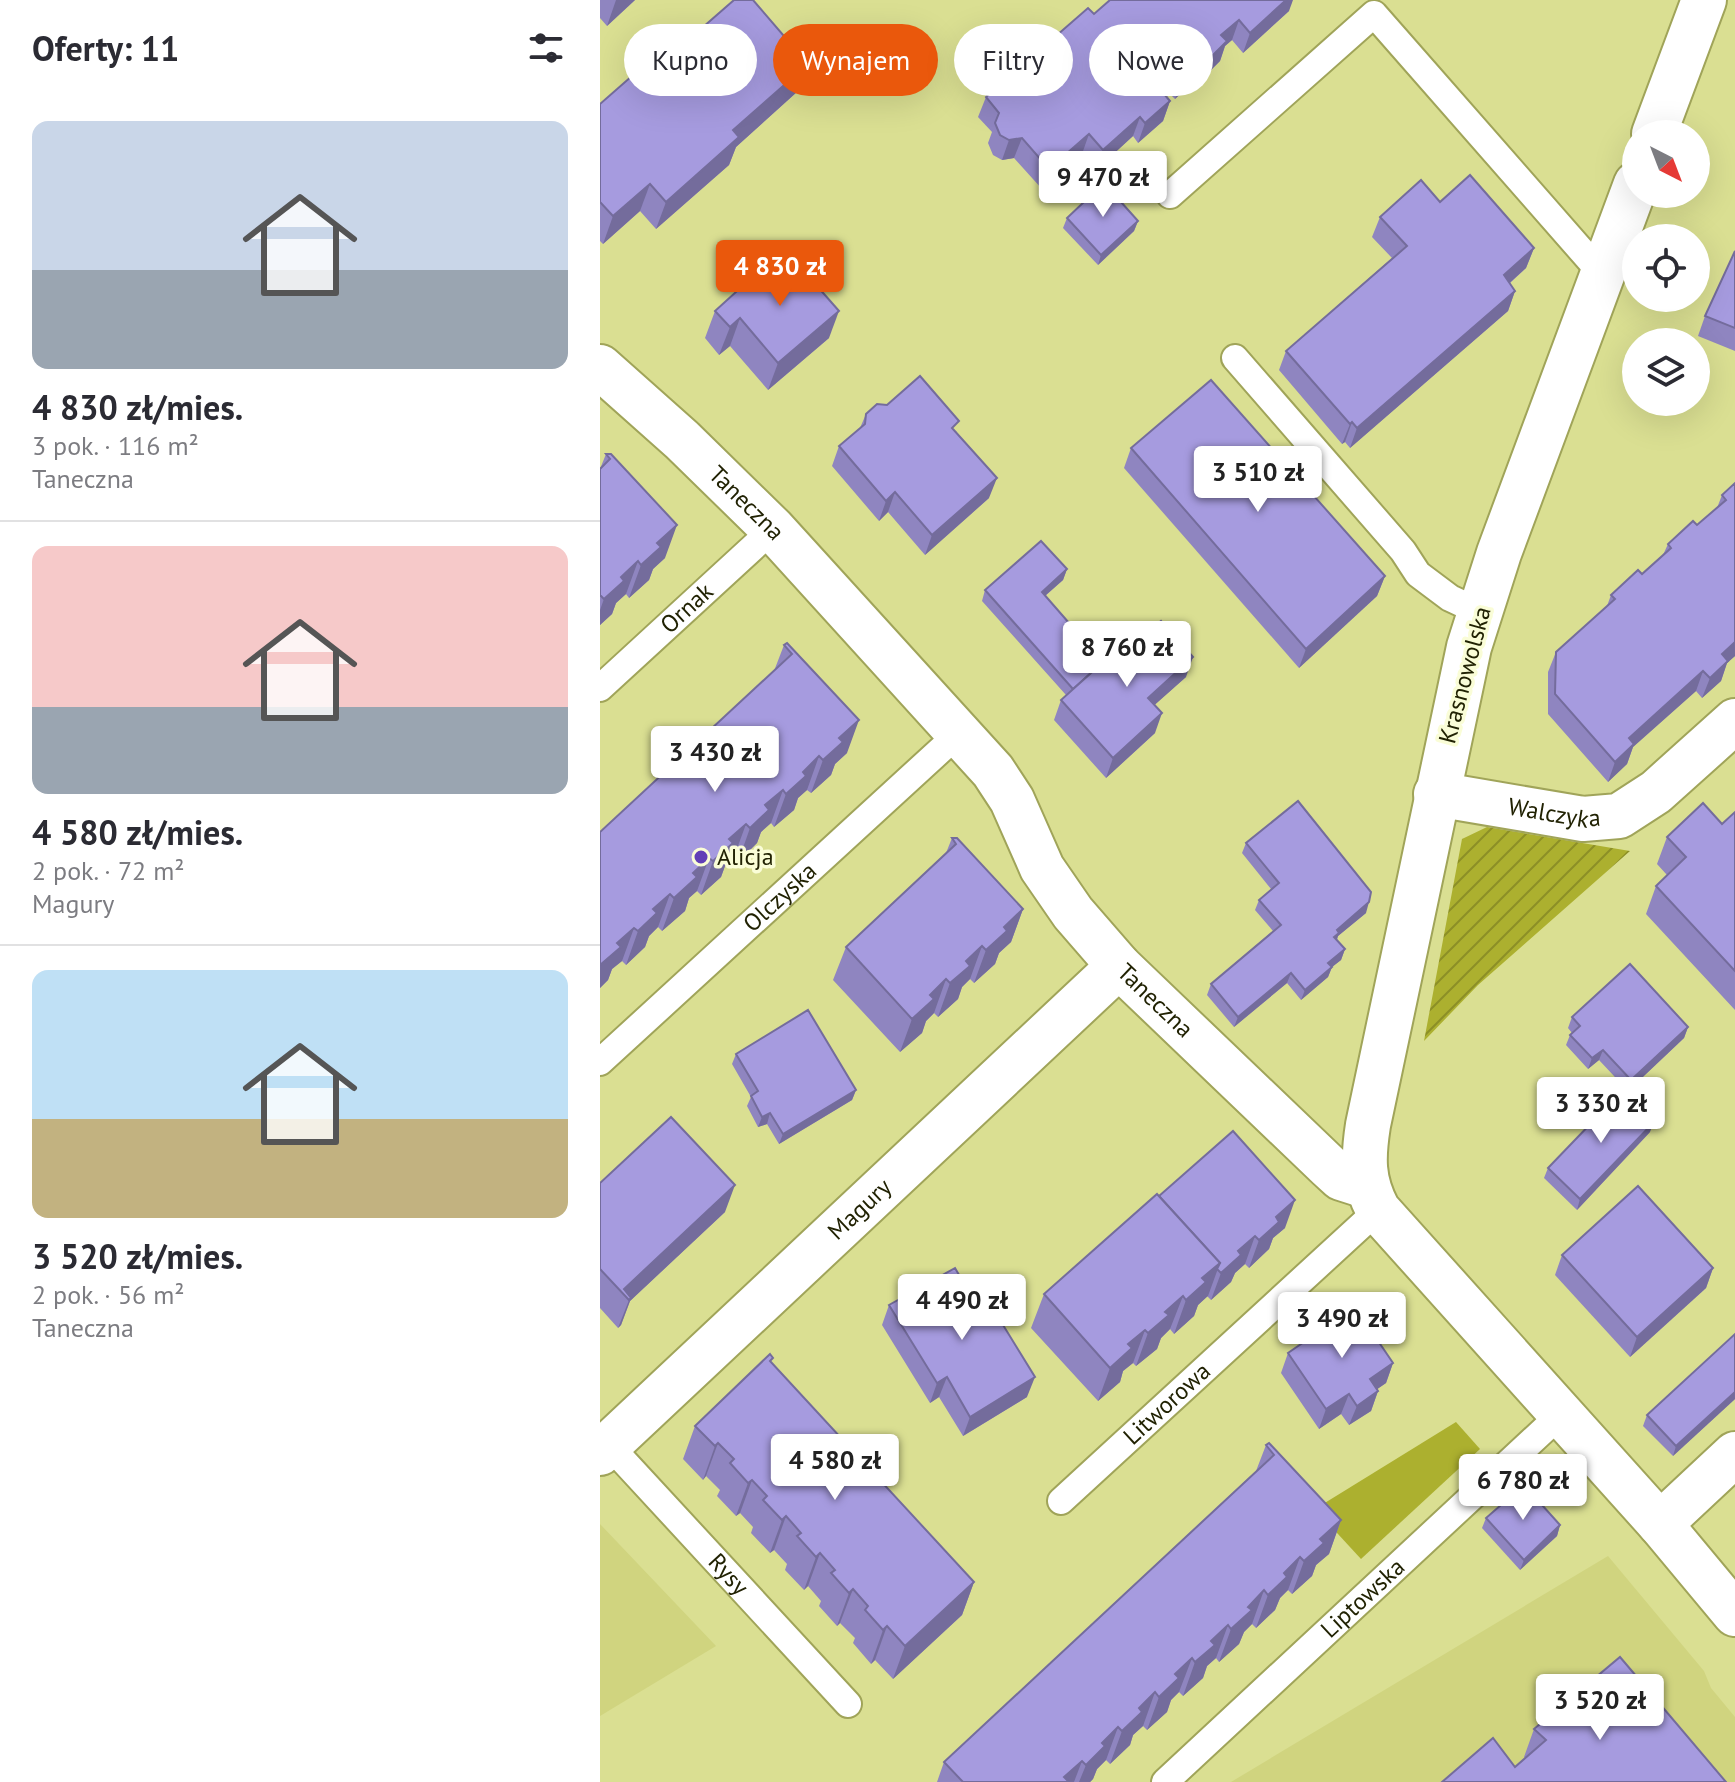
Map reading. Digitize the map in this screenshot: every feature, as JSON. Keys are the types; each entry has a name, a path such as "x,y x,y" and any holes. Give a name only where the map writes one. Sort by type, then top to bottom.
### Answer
{"street":[{"path":"1659,120 1704,0"},
{"name":"Krasnowolska","path":"1372,1198 1365,1148 1368,1125 1459,684 1480,612 1627,208"},
{"name":"Taneczna","path":"600,367 682,440 773,529 1004,786 1050,881 1119,966 1329,1167 1372,1198 1660,1524 1735,1614"},
{"name":"Walczyka","path":"1436,794 1583,819 1619,816 1656,792 1735,721"},
{"name":"Magury","path":"604,1449 1119,966"},
{"path":"1660,1524 1735,1454"}],"lane":[{"path":"1170,195 1374,14 1602,274"},
{"path":"1235,358 1403,551 1418,574 1450,598 1480,612"},
{"name":"Ornak","path":"600,688 773,529"},
{"name":"Olczyska","path":"600,1062 958,734"},
{"name":"Litworowa","path":"1061,1501 1372,1198"},
{"name":"Liptowska","path":"1165,1782 1561,1414"},
{"name":"Rysy","path":"604,1449 848,1704"}],"shaded area":[{"path":"1487,827 1630,851 1478,985 1424,1041 1462,839"},
{"path":"1456,1422 1480,1449 1361,1559 1315,1509"},
{"path":"600,1524 716,1646 600,1716"},
{"path":"1608,1556 1704,1671 1711,1688 1735,1717 1735,1782 1231,1782"}],"building":[{"path":"734,0 753,0 774,24 773,95 733,130 739,137 666,202 650,184 613,216 600,202 600,104 624,83 624,96 757,96 757,24 706,24"},
{"path":"1110,0 1286,0 1250,33 1239,20 1221,35 1227,41 1213,55 1213,24 1089,24 1089,96 1166,96 1170,101 1145,123 1140,117 1103,150 1089,134 1049,169 1022,138 1009,140 1000,135 995,123 999,113 986,97 1073,96 1073,24 1070,24 1088,8 1094,14"},
{"path":"1470,175 1534,248 1504,275 1515,291 1357,428 1352,422 1350,424 1286,351 1407,246 1380,217 1421,180 1440,202"},
{"path":"1104,183 1138,221 1101,255 1067,218"},
{"path":"1735,251 1735,328 1705,316 1710,312 1710,305"},
{"path":"788,253 839,311 778,363 740,318 730,327 715,311 747,282 750,286"},
{"path":"920,376 959,421 952,428 997,478 932,535 895,492 886,501 839,446 865,424 866,414 877,404 887,405"},
{"path":"1211,380 1385,576 1306,649 1131,448"},
{"path":"606,454 611,454 677,525 657,543 661,547 641,565 638,561 621,577 624,581 604,599 600,596 600,469 610,459"},
{"path":"1735,483 1735,642 1722,654 1728,661 1710,678 1703,671 1629,738 1634,744 1615,762 1555,694 1556,652 1615,599 1611,595 1638,570 1642,574 1671,548 1668,544 1693,521 1697,525 1726,500 1722,495"},
{"path":"1041,541 1067,569 1042,592 1103,662 1073,689 985,590"},
{"path":"1161,621 1193,657 1148,698 1162,713 1113,758 1061,700 1110,656 1115,661"},
{"path":"787,643 859,720 839,738 843,742 823,760 819,756 803,772 806,776 786,794 783,790 765,805 769,810 750,828 746,824 729,839 733,843 713,861 709,858 693,873 697,877 674,898 670,894 653,909 657,913 638,931 634,928 617,943 621,947 600,965 600,832 792,654 784,645"},
{"path":"1298,801 1371,892 1369,902 1337,930 1339,933 1334,937 1345,949 1328,963 1332,967 1305,990 1291,973 1238,1017 1211,984 1281,925 1259,900 1279,883 1246,843"},
{"path":"1703,803 1722,824 1735,812 1735,971 1656,886 1686,857 1667,837"},
{"path":"952,838 957,838 1023,909 1004,927 1007,931 986,950 982,946 966,961 970,966 950,983 946,979 930,995 934,999 912,1019 846,947 956,844"},
{"path":"1630,964 1688,1027 1631,1080 1603,1050 1592,1058 1570,1035 1580,1026 1572,1017"},
{"path":"808,1010 856,1090 783,1134 770,1113 762,1117 751,1096 758,1091 736,1054"},
{"path":"1623,1090 1654,1122 1580,1199 1548,1168"},
{"path":"671,1117 735,1185 624,1289 631,1298 629,1300 600,1269 600,1183"},
{"path":"1233,1131 1295,1200 1276,1217 1279,1222 1259,1240 1255,1236 1238,1251 1241,1255 1221,1273 1217,1269 1220,1263 1159,1196"},
{"path":"1638,1186 1713,1268 1637,1337 1562,1255"},
{"path":"1157,1194 1220,1263 1202,1278 1206,1282 1186,1300 1183,1296 1165,1312 1169,1315 1148,1333 1145,1330 1128,1344 1132,1348 1110,1368 1044,1294"},
{"path":"955,1268 981,1313 992,1307 1035,1377 970,1417 947,1377 937,1383 889,1305"},
{"path":"1355,1307 1393,1363 1370,1379 1378,1391 1357,1406 1349,1394 1326,1409 1288,1353"},
{"path":"1735,1334 1735,1392 1676,1446 1647,1415"},
{"path":"770,1354 773,1358 770,1361 974,1582 905,1646 887,1626 883,1630 865,1610 868,1606 853,1589 849,1593 831,1573 835,1570 820,1553 816,1557 797,1536 801,1533 786,1516 782,1520 763,1500 767,1496 752,1480 748,1483 730,1463 734,1459 695,1426"},
{"path":"1269,1443 1341,1520 1320,1539 1324,1543 1304,1561 1300,1557 1284,1573 1287,1577 1268,1595 1264,1590 1248,1607 1252,1610 1231,1629 1228,1625 1211,1641 1215,1645 1195,1662 1192,1658 1175,1674 1179,1678 1159,1697 1155,1692 1139,1708 1142,1712 1122,1731 1118,1727 1086,1765 1082,1761 1064,1777 1067,1782 963,1782 944,1762 1274,1455 1266,1445"},
{"path":"1524,1485 1560,1525 1524,1560 1486,1518"},
{"path":"1620,1657 1726,1782 1442,1782 1493,1738 1515,1767 1546,1740 1534,1729"}],"place":[{"name":"Alicja","path":"701,857"}]}
